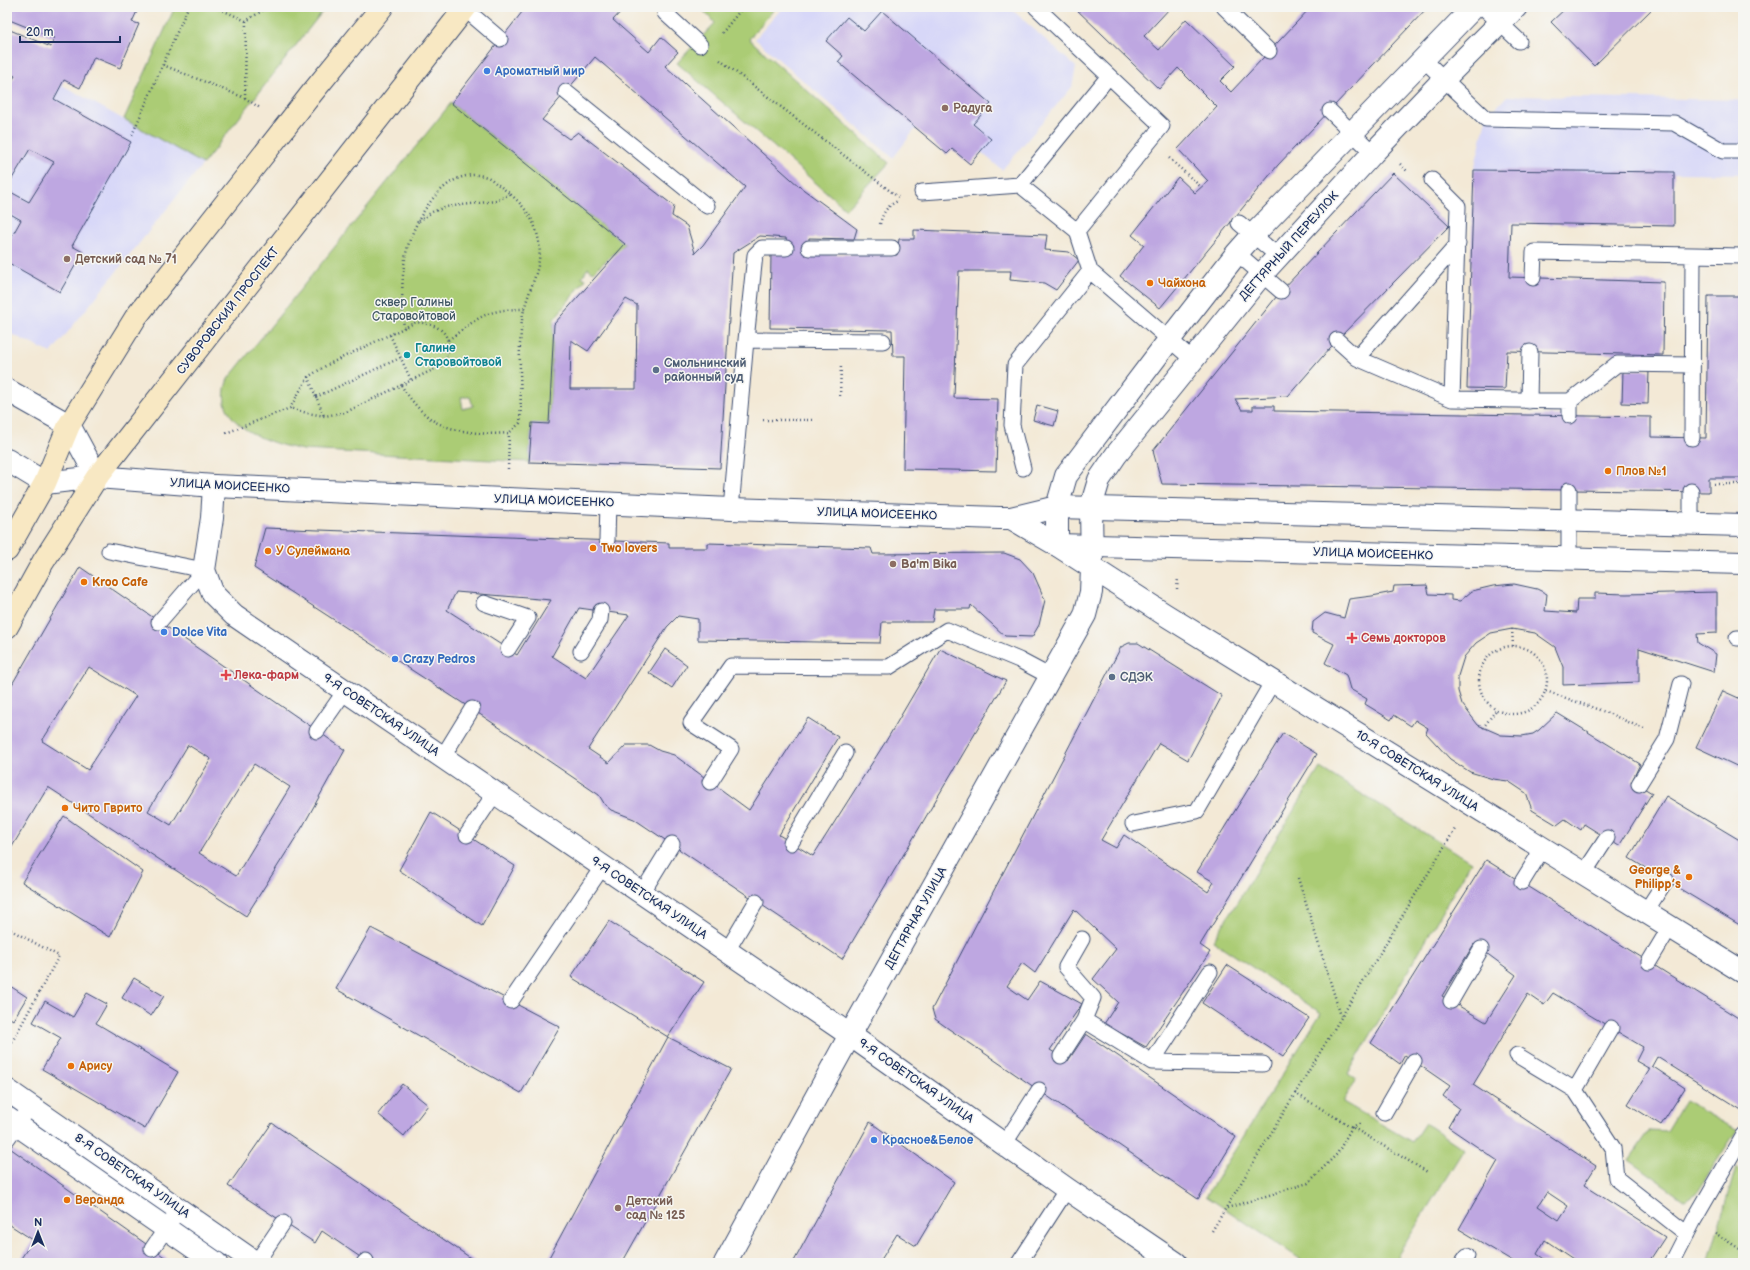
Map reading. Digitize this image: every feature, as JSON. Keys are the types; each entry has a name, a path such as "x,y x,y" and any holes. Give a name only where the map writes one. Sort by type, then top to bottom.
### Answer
{"main road":[{"path":"7,550 45,483 69,425 136,317 312,93 382,7"},
{"name":"СУВОРОВСКИЙ ПРОСПЕКТ","path":"7,627 43,562 97,477 466,8"}],"street":[{"path":"1092,568 1057,545 1057,507 1066,476 1237,253 1246,229 1352,132 1474,7"},
{"name":"ДЕГТЯРНЫЙ ПЕРЕУЛОК","path":"1091,507 1099,480 1116,455 1262,274 1444,78 1516,7"},
{"path":"7,390 69,425 97,477 45,483 7,460"},
{"name":"УЛИЦА МОИСЕЕНКО","path":"97,477 214,486 732,509 1011,518 1057,507 1091,507 1743,525"},
{"name":"9-Я СОВЕТСКАЯ УЛИЦА","path":"214,486 212,518 204,570 213,594 234,615 850,1035 1176,1263"},
{"name":"ДЕГТЯРНАЯ УЛИЦА","path":"725,1263 850,1035 1085,615 1091,592 1091,507"},
{"name":"УЛИЦА МОИСЕЕНКО","path":"1011,518 1057,545 1743,563"},
{"name":"10-Я СОВЕТСКАЯ УЛИЦА","path":"1092,568 1743,972"},
{"name":"8-Я СОВЕТСКАЯ УЛИЦА","path":"7,1090 256,1263"},
{"name":"8-Я СОВЕТСКАЯ УЛИЦА","path":"10,1127 216,1263"}],"lane":[{"path":"670,7 665,13 700,45"},
{"path":"1036,7 1162,126 1077,231"},
{"path":"1224,7 1269,51"},
{"path":"1483,7 1519,41"},
{"path":"466,8 500,40"},
{"path":"1423,59 1486,119 1674,123 1723,150 1743,151"},
{"path":"1020,185 1109,76"},
{"path":"566,92 707,206"},
{"path":"1330,111 1373,153"},
{"path":"1432,180 1458,206 1452,399"},
{"path":"922,192 1020,185 1077,231 1090,271 1192,359"},
{"path":"1246,229 1278,256"},
{"path":"1357,358 1458,244"},
{"path":"732,509 746,340 755,255 762,248 786,248"},
{"path":"809,248 892,248"},
{"path":"1533,278 1534,252 1743,256"},
{"path":"1237,253 1281,291"},
{"path":"1692,255 1692,438"},
{"path":"1023,468 1012,424 1015,365 1090,271"},
{"path":"746,340 883,341"},
{"path":"1337,340 1357,358 1452,399 1570,400 1617,364 1692,365"},
{"path":"1529,400 1530,352"},
{"path":"1570,400 1570,416"},
{"path":"1569,490 1569,559"},
{"path":"1691,491 1691,524"},
{"path":"607,540 608,503"},
{"path":"109,551 204,570 159,622"},
{"path":"484,603 528,618 508,649"},
{"path":"581,651 600,620 601,611"},
{"path":"710,782 731,749 691,723 732,666 889,667 946,630 1018,660 1051,677"},
{"path":"1133,824 1198,811 1273,681"},
{"path":"1639,784 1667,739 1681,684"},
{"path":"317,731 345,691"},
{"path":"442,758 472,709"},
{"path":"791,842 845,753"},
{"path":"467,835 495,793"},
{"path":"1584,873 1607,838"},
{"path":"642,893 672,844"},
{"path":"1522,882 1543,848"},
{"path":"510,1001 603,866"},
{"path":"1646,911 1666,880"},
{"path":"727,951 756,902"},
{"path":"1649,962 1670,927"},
{"path":"1060,1056 1084,1020 1093,998 1066,967 1082,939"},
{"path":"1451,1001 1481,949"},
{"path":"1152,1062 1210,972"},
{"path":"1084,1020 1152,1062 1263,1064"},
{"path":"1575,1090 1611,1028"},
{"path":"1517,1055 1575,1090 1613,1148 1616,1178 1687,1234"},
{"path":"1384,1113 1414,1061"},
{"path":"1004,1143 1039,1090"},
{"path":"10,1127 30,1106"},
{"path":"1672,1263 1694,1220 1743,1135"},
{"path":"1019,1263 1067,1188"},
{"path":"152,1249 179,1209"},
{"path":"256,1263 283,1223"}],"path":[{"path":"132,136 188,7"},
{"path":"216,7 246,21"},
{"path":"246,21 268,7"},
{"path":"718,38 743,7"},
{"path":"244,98 246,21"},
{"path":"714,55 902,200"},
{"path":"163,65 244,98 260,108"},
{"path":"1150,140 1201,187"},
{"path":"404,329 402,308 405,259 411,236 418,221 427,206 440,191 452,182 468,176 488,177 520,204 535,226 540,248 538,264 525,309 520,345 520,423 509,434 508,469"},
{"path":"418,221 432,212 445,208 496,201 510,194"},
{"path":"448,340 479,317 491,312 505,309 525,309"},
{"path":"226,434 290,408 308,377 327,365 416,322 430,324 443,330 448,340 448,354 443,365 346,412 325,416 290,408"},
{"path":"390,335 411,380"},
{"path":"316,397 400,358"},
{"path":"308,377 325,416"},
{"path":"401,385 420,410 435,421 472,432 509,434"},
{"path":"739,420 812,420"},
{"path":"1709,484 1743,484"},
{"path":"1177,593 1178,572"},
{"path":"1512,629 1513,646"},
{"path":"1513,646 1523,648 1533,653 1541,660 1546,675 1546,691 1540,702 1531,710 1520,714 1507,714 1496,710 1486,702 1480,691 1479,678 1482,666 1490,656 1500,648 1513,646"},
{"path":"1546,691 1608,713 1667,739"},
{"path":"1483,728 1496,710"},
{"path":"1212,1231 1455,829"},
{"path":"1298,878 1341,1017"},
{"path":"7,928 59,956 7,1051"},
{"path":"1296,1092 1429,1173"},
{"path":"1227,1208 1308,1183 1337,1154 1352,1127 1384,1113"},
{"path":"1694,1220 1743,1251"}],"shaded area":[{"name":"Радуга","path":"783,7 1009,7 1076,67 1072,87 1002,170 981,152 970,164 952,149 947,154 916,128 893,158 755,39"},
{"name":"Детский сад № 71","path":"42,69 64,80 62,85 203,164 51,353 7,332 7,187 35,141"},
{"path":"1507,96 1743,100 1743,174 1474,170 1486,119"}],"green space":[{"path":"175,7 326,7 203,164 124,119"},
{"path":"700,7 776,7 749,39 889,163 846,209 677,63 715,23"},
{"name":"сквер Галины Старовойтовой","path":"451,103 625,244 593,272 588,268 582,277 586,279 554,319 549,424 532,424 529,462 303,450 275,443 246,430 235,420 227,409 224,395 228,379","holes":["461,397 470,397 473,406 463,409"]},
{"path":"1320,768 1471,862 1348,1074 1356,1079 1343,1102 1412,1142 1425,1123 1464,1149 1393,1263 1306,1263 1206,1196 1321,1013 1213,941"},
{"path":"1685,1101 1737,1130 1696,1193 1685,1200 1629,1160 1650,1130 1667,1131"},
{"path":"1736,1167 1743,1172 1743,1263 1708,1263"}],"building":[{"path":"7,7 139,7 132,22 139,24 120,68 94,57 80,88 64,80 54,99 131,142 72,246 83,252 60,292 7,262 7,245 21,220 7,212 7,190 29,202 54,162 30,149 7,187 7,83 10,84 15,76 7,72 7,39 10,30 51,47 54,38 7,19"},
{"path":"526,7 625,7 613,20 649,52 661,37 678,52 665,66 800,187 857,229 854,239 809,238 809,254 897,255 899,239 914,239 914,230 1047,235 1045,250 1069,252 1079,260 1056,290 1044,283 1010,280 1011,271 959,271 954,398 998,399 996,471 903,469 905,356 893,356 892,330 770,328 771,254 787,254 786,238 760,236 733,253 720,468 529,462 532,423 549,424 554,324 625,244 451,103","holes":["595,57 745,187 703,245 695,253 687,226 672,216 674,206 578,132 569,139 542,120","626,299 637,305 636,389 570,389 571,340 588,351"]},
{"path":"1074,7 1171,7 1144,36 1159,50 1186,19 1235,66 1220,81 1231,92 1311,7 1428,7 1278,165 1160,308 1120,276 1144,245 1132,235 1178,177 1195,193 1208,181 1178,149 1217,107 1178,68 1159,89"},
{"path":"1567,7 1654,7 1594,66 1551,22"},
{"path":"882,11 991,104 973,124 991,139 970,164 952,149 947,154 838,62 843,56 826,41 847,17 864,31"},
{"path":"1474,170 1674,172 1674,226 1511,223 1509,277 1664,282 1663,355 1507,351 1505,389 1467,388"},
{"path":"1393,173 1449,226 1337,340 1288,396 1235,399 1242,410 1253,410 1253,406 1274,406 1274,411 1651,417 1651,437 1706,438 1708,296 1743,296 1743,478 1709,478 1709,492 1162,484 1153,451 1281,291"},
{"path":"1623,370 1649,370 1648,404 1622,403"},
{"path":"1037,405 1058,411 1054,426 1033,420"},
{"path":"265,528 669,543 669,548 707,548 707,543 871,548 873,554 1004,553 1020,559 1033,573 1045,600 1039,625 1032,637 1005,636 971,605 970,609 934,609 932,622 882,622 880,643 698,640 698,619 678,616 667,627 588,749 609,763 626,745 649,745 660,751 674,755 749,810 808,718 838,737 779,835 813,856 886,741 940,649 1006,681 842,959 634,819 611,810 605,805 599,795 481,715 254,568","holes":["456,592 551,600 517,655 447,610","579,608 629,615 586,678 552,656"]},
{"path":"80,567 345,750 303,826 246,916 48,787 7,855 7,693","holes":["89,667 136,696 88,770 42,741","188,745 211,759 171,825 148,811","254,764 290,787 236,876 199,853"]},
{"path":"1514,584 1537,589 1547,594 1545,611 1576,613 1577,599 1595,599 1595,593 1626,594 1717,592 1717,633 1697,634 1698,643 1716,654 1714,672 1639,648 1639,682 1563,685 1563,667 1555,647 1535,633 1512,629 1491,633 1476,643 1464,657 1458,676 1458,691 1462,704 1478,725 1501,735 1522,736 1533,734 1557,713 1640,764 1632,781 1652,793 1619,846 1584,824 1581,830 1565,819 1557,825 1532,810 1526,793 1508,781 1493,779 1470,772 1450,759 1426,733 1428,728 1415,720 1411,726 1394,715 1391,720 1365,704 1367,699 1350,689 1346,675 1325,663 1334,644 1312,633 1313,622 1325,613 1344,618 1349,599 1393,592 1394,586 1427,585 1429,594 1451,595 1451,600 1460,601 1472,591 1493,586"},
{"path":"1129,643 1138,643 1222,696 1188,760 1159,743 1101,840 1116,848 1124,835 1208,892 1214,882 1197,872 1283,733 1317,754 1200,945 1210,952 1146,1047 1104,1024 1118,1002 1093,979 1116,949 1074,909 1035,973 1022,963 1007,986 1027,1000 1040,981 1082,1004 1050,1050 1068,1061 1086,1034 1236,1137 1198,1199 935,1019 932,1009 1121,647"},
{"path":"665,649 687,665 672,688 649,673"},
{"path":"1723,691 1743,700 1743,769 1696,747"},
{"path":"1666,796 1743,842 1743,927 1629,858"},
{"path":"431,812 515,866 482,926 399,870"},
{"path":"64,816 143,872 110,937 22,882"},
{"path":"1486,860 1743,1021 1743,1111 1657,1057 1652,1066 1685,1088 1661,1125 1628,1104 1650,1069 1636,1061 1643,1047 1553,993 1544,1005 1528,994 1473,1085 1596,1166 1584,1185 1665,1237 1650,1260 1654,1263 1579,1263 1545,1240 1537,1254 1550,1263 1516,1263 1459,1229 1498,1161 1448,1127 1459,1108 1443,1096 1450,1086 1405,1055 1400,1064 1371,1043","holes":["1474,944 1516,975 1486,1022 1442,996","1547,1192 1568,1206 1559,1220 1538,1206"]},
{"path":"609,921 704,982 668,1037 571,977"},
{"path":"371,928 560,1027 521,1093 336,989"},
{"path":"1227,965 1309,1018 1283,1057 1202,1003"},
{"path":"134,978 164,996 151,1016 122,998"},
{"path":"7,984 27,997 13,1020 7,1016"},
{"path":"87,993 107,1004 96,1023 178,1072 145,1129 42,1069 61,1038 33,1022 45,1001 73,1017"},
{"path":"668,1037 731,1069 622,1263 546,1263"},
{"path":"402,1084 428,1105 404,1136 378,1114"},
{"path":"870,1122 954,1182 916,1246 897,1234 879,1263 793,1263"},
{"path":"272,1123 478,1263 369,1263 322,1231 315,1243 228,1186"},
{"path":"7,1146 173,1263 18,1263 33,1240 7,1223"}],"place":[{"name":"Ароматный мир","path":"487,71"},
{"name":"Радуга","path":"945,108"},
{"name":"Детский сад № 71","path":"67,259"},
{"name":"Чайхона","path":"1150,283"},
{"name":"Галине Старовойтовой","path":"407,355"},
{"name":"Смольнинский районный суд","path":"656,370"},
{"name":"Плов №1","path":"1608,471"},
{"name":"Two lovers","path":"593,548"},
{"name":"У Сулеймана","path":"268,551"},
{"name":"Ba'm Bika","path":"893,564"},
{"name":"Kroo Cafe","path":"84,582"},
{"name":"Dolce Vita","path":"164,632"},
{"name":"Семь докторов","path":"1352,638"},
{"name":"Crazy Pedros","path":"395,659"},
{"name":"Лека-фарм","path":"226,675"},
{"name":"СДЭК","path":"1112,677"},
{"name":"Чито Гврито","path":"65,808"},
{"name":"George & Philipp’s","path":"1689,877"},
{"name":"Арису","path":"71,1066"},
{"name":"Красное&Белое","path":"874,1140"},
{"name":"Веранда","path":"67,1200"},
{"name":"Детский сад № 125","path":"618,1208"}]}
